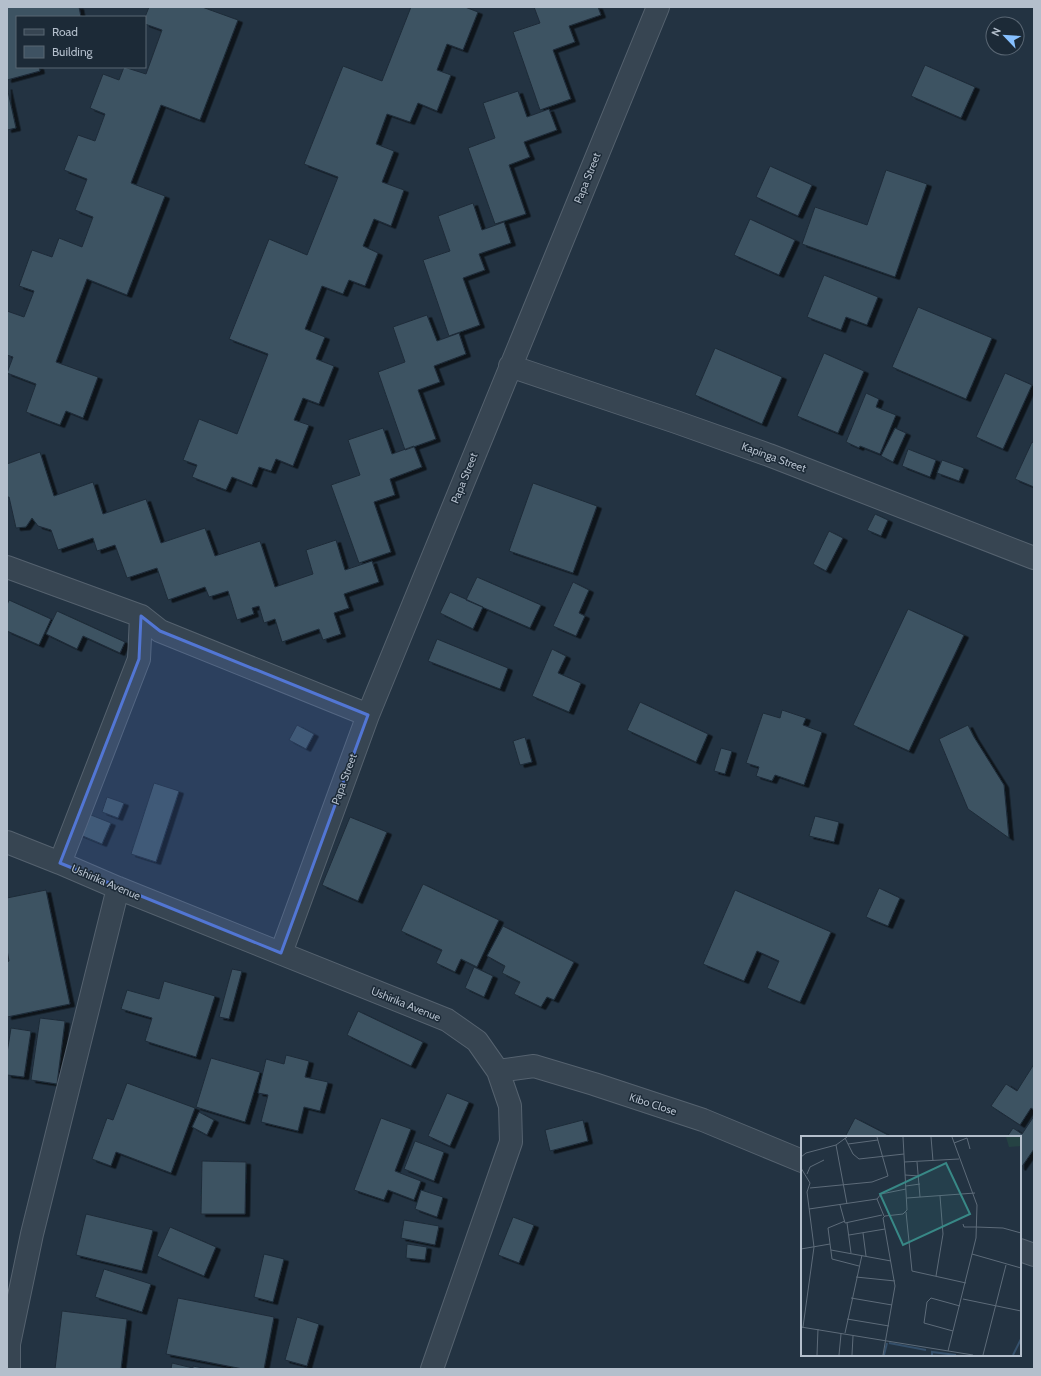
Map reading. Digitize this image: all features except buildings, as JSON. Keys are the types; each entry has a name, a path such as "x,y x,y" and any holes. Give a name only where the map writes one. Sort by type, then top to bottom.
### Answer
{"street":[{"name":"Papa Street","path":"281,953 368,715 658,7"},
{"name":"Kapinga Street","path":"510,366 769,455 1034,558"},
{"path":"7,567 141,616 160,631 368,715"},
{"path":"60,863 139,659 141,616"},
{"name":"Ushirika Avenue","path":"7,842 447,1020 477,1041 498,1071 510,1106 511,1142 432,1369"},
{"path":"9,1369 9,1344 32,1234 118,888"},
{"name":"Kibo Close","path":"498,1071 534,1066 703,1120 801,1160"},
{"path":"1021,1250 1034,1255"}],"highlighted area":[{"path":"141,616 160,631 368,715 281,953 60,863 139,659"}]}
